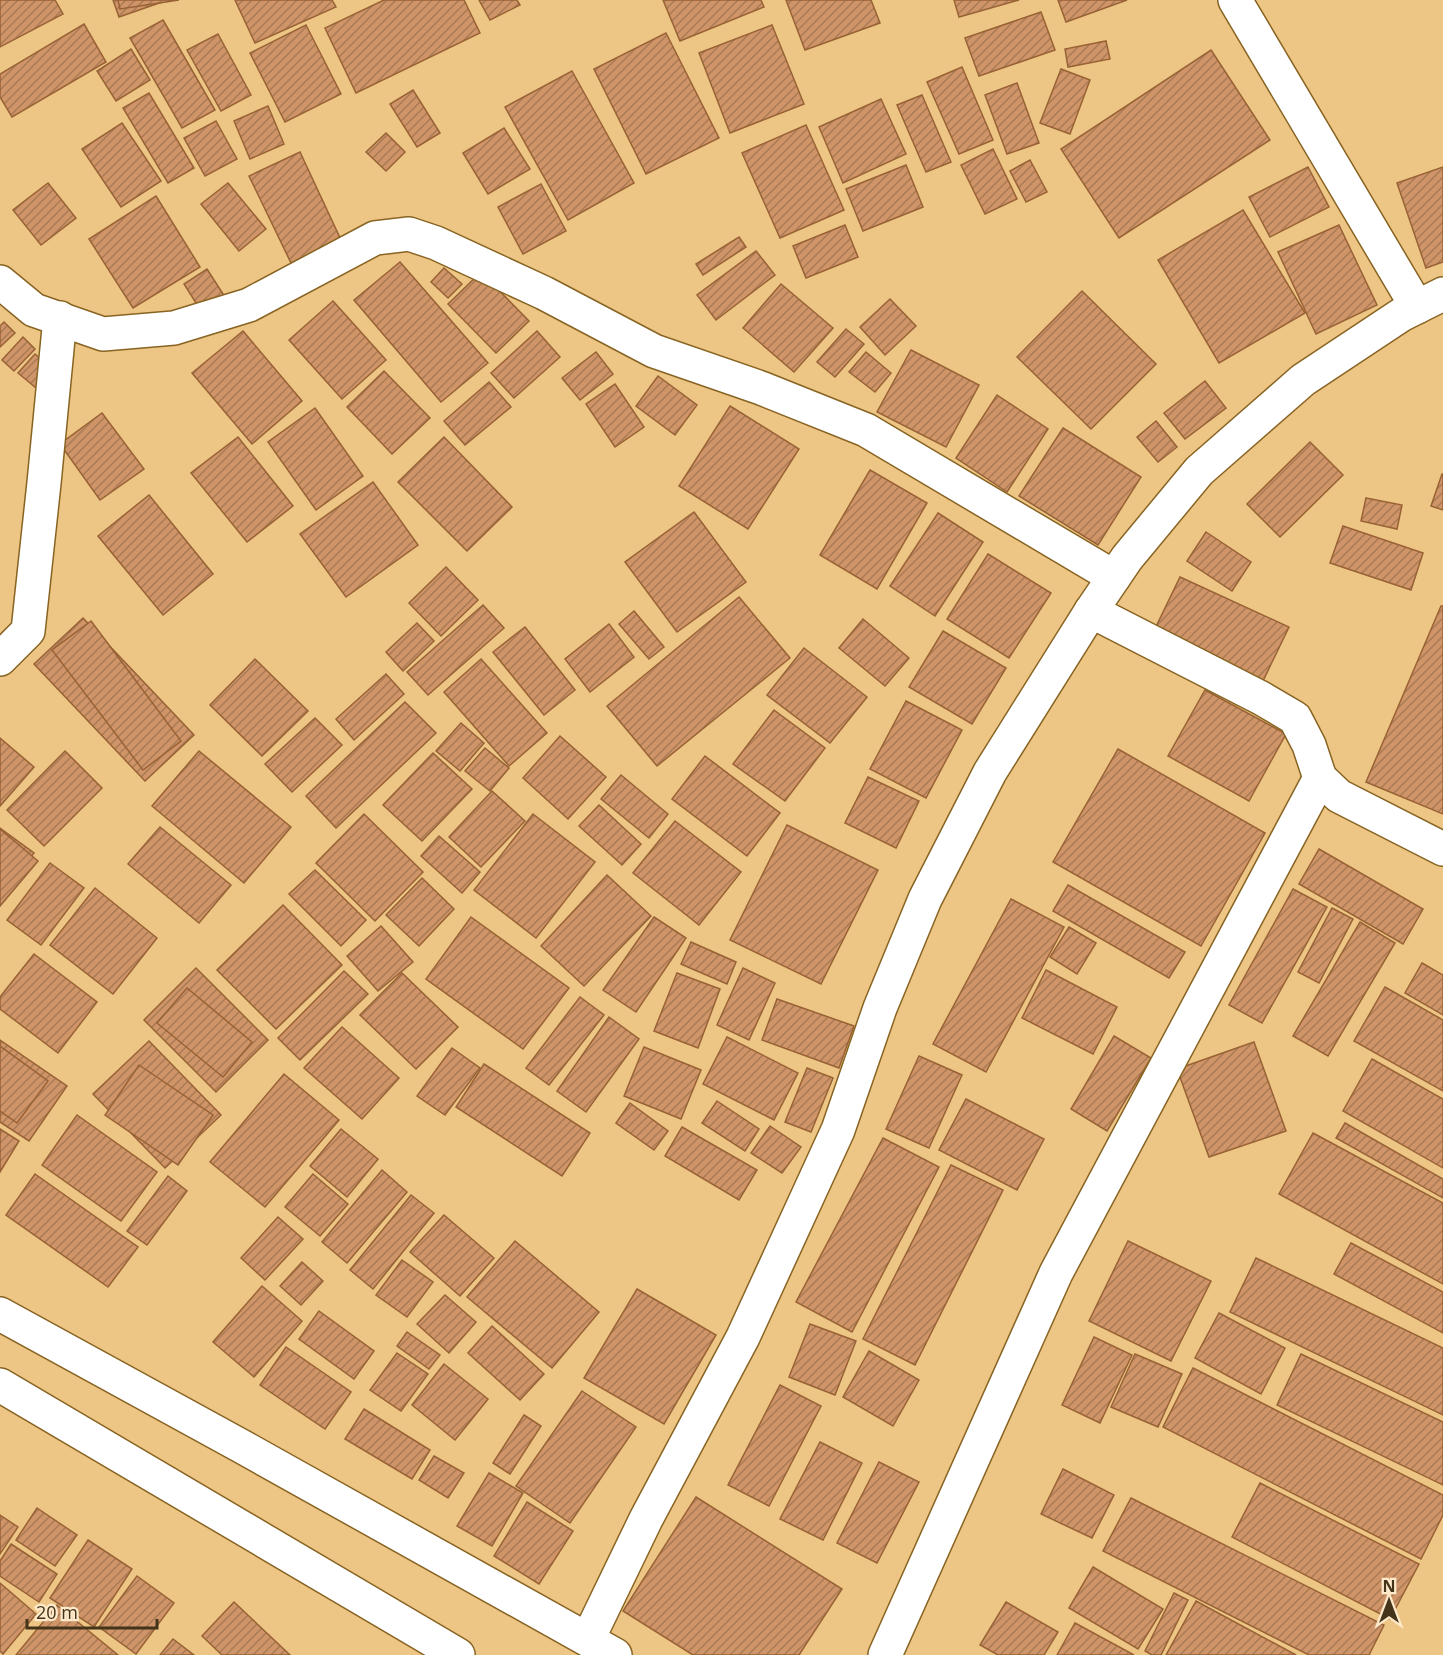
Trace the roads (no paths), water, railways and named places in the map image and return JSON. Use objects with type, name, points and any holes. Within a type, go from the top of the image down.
[{"type":"main road","points":[[0,1314],[602,1647],[646,1519],[743,1337],[838,1130],[880,1008],[925,898],[990,772],[1114,576],[1199,471],[1303,380],[1401,315],[1430,300],[1235,0]]},
{"type":"main road","points":[[0,282],[34,310],[103,334],[174,328],[249,304],[375,238],[409,234],[436,243],[544,293],[654,351],[761,388],[866,430],[1114,576]]},
{"type":"main road","points":[[0,659],[28,631],[60,318]]},
{"type":"main road","points":[[1091,611],[1261,698],[1295,718],[1309,745],[1320,778],[1339,796],[1443,849]]},
{"type":"main road","points":[[885,1655],[1056,1273],[1320,778]]},
{"type":"main road","points":[[0,1385],[458,1655]]}]
